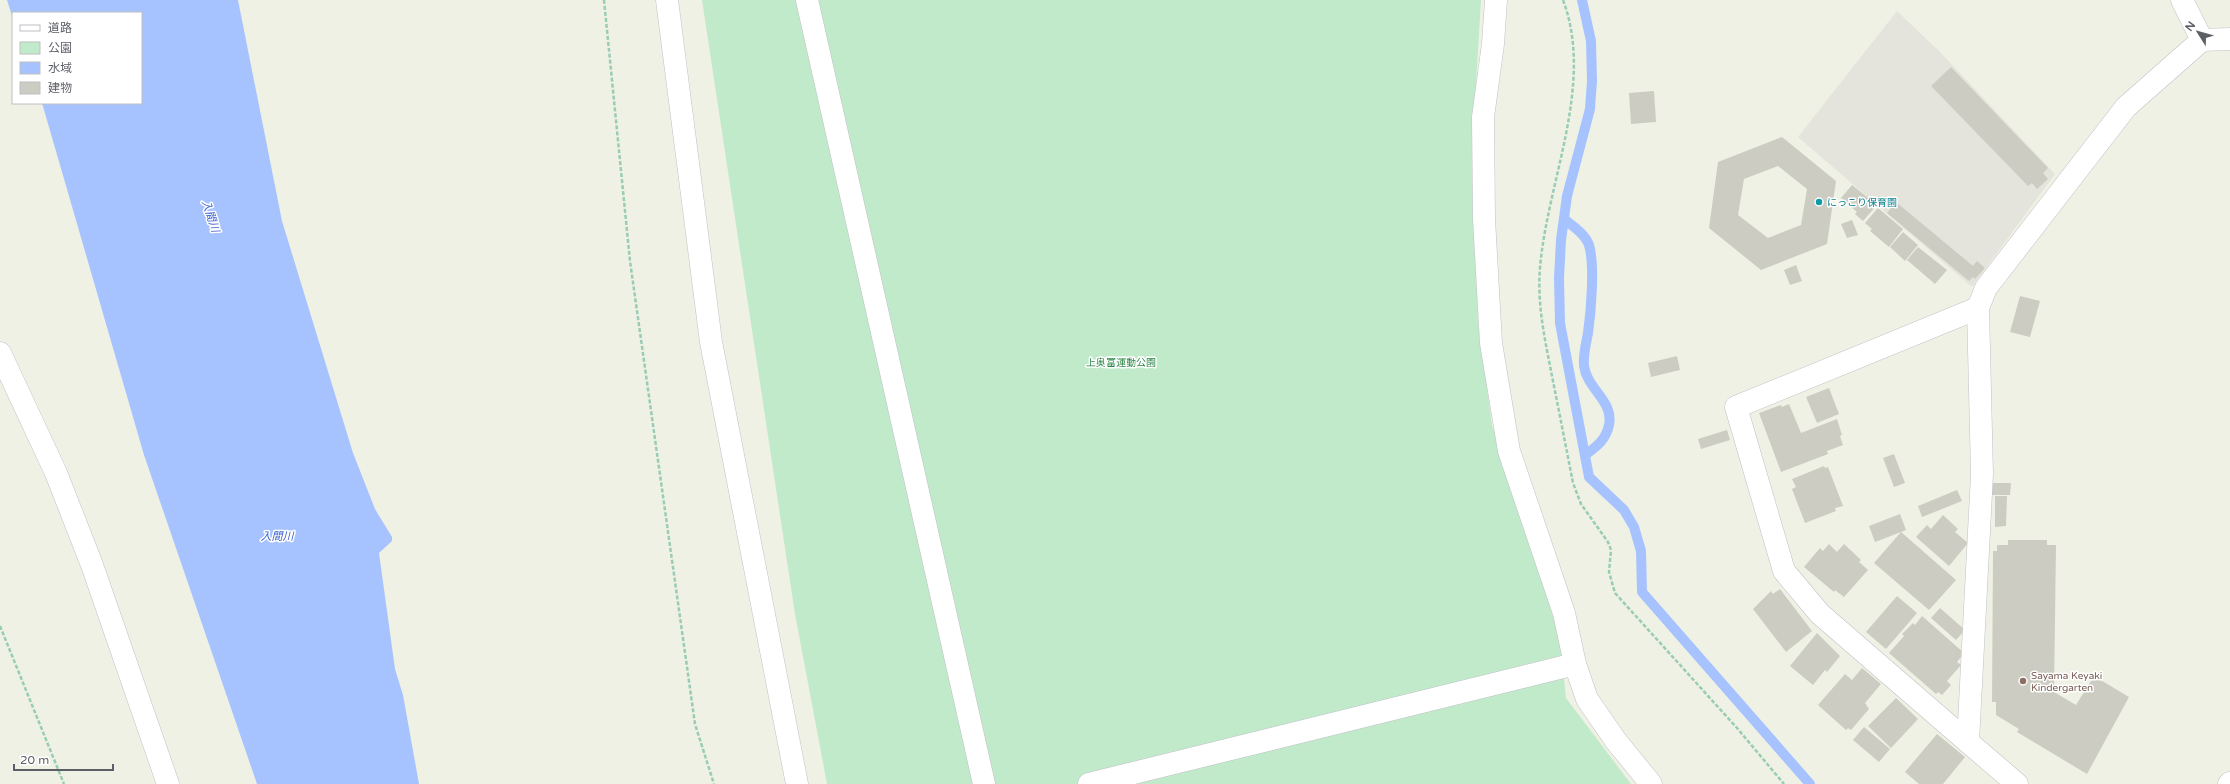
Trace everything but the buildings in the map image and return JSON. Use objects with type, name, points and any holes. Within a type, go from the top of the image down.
[{"type":"street","points":[[666,0],[711,342],[797,784]]},
{"type":"street","points":[[807,0],[984,784]]},
{"type":"street","points":[[1496,0],[1493,44],[1483,117],[1484,220],[1491,343],[1509,451],[1564,613],[1575,664],[1587,699],[1616,741],[1651,784]]},
{"type":"street","points":[[2182,0],[2202,40]]},
{"type":"street","points":[[1968,742],[1982,474],[1978,308],[1986,288],[2126,107],[2202,40],[2230,39]]},
{"type":"street","points":[[1978,308],[1736,407],[1784,571],[1820,614],[2017,784]]},
{"type":"street","points":[[0,353],[56,473],[92,565],[168,784]]},
{"type":"street","points":[[1089,784],[1575,664]]},
{"type":"path","points":[[604,0],[630,261],[695,724],[714,784]]},
{"type":"path","points":[[1563,0],[1570,19],[1573,98],[1547,215],[1540,268],[1539,313],[1573,483],[1581,504],[1612,550],[1609,572],[1615,593],[1737,728],[1784,784]]},
{"type":"path","points":[[0,626],[64,784]]},
{"type":"shaded area","points":[[1897,11],[1939,51],[2055,174],[1972,287],[1798,137]]},
{"type":"green space","name":"上奥富運動公園","points":[[702,0],[1481,0],[1474,117],[1478,323],[1492,425],[1519,504],[1560,640],[1566,698],[1631,784],[827,784],[795,614]]},
{"type":"water","name":"入間川","points":[[7,0],[238,0],[282,221],[353,453],[375,509],[392,537],[392,541],[379,553],[395,669],[403,695],[419,784],[257,784],[144,455],[42,104],[142,104],[142,12],[12,12],[12,16]]},
{"type":"waterway","points":[[1582,0],[1591,41],[1592,81],[1590,109],[1567,196],[1561,240],[1559,278],[1560,323],[1589,477],[1624,510],[1634,527],[1641,551],[1642,592],[1810,784]]},
{"type":"waterway","points":[[1564,219],[1582,234],[1589,245],[1592,264],[1592,289],[1588,333],[1584,353],[1584,366],[1590,382],[1608,409],[1609,417],[1609,425],[1606,435],[1597,446],[1585,455]]},
{"type":"place","name":"にっこり保育園","points":[[1819,202]]},
{"type":"place","name":"Sayama Keyaki Kindergarten","points":[[2023,681]]}]
